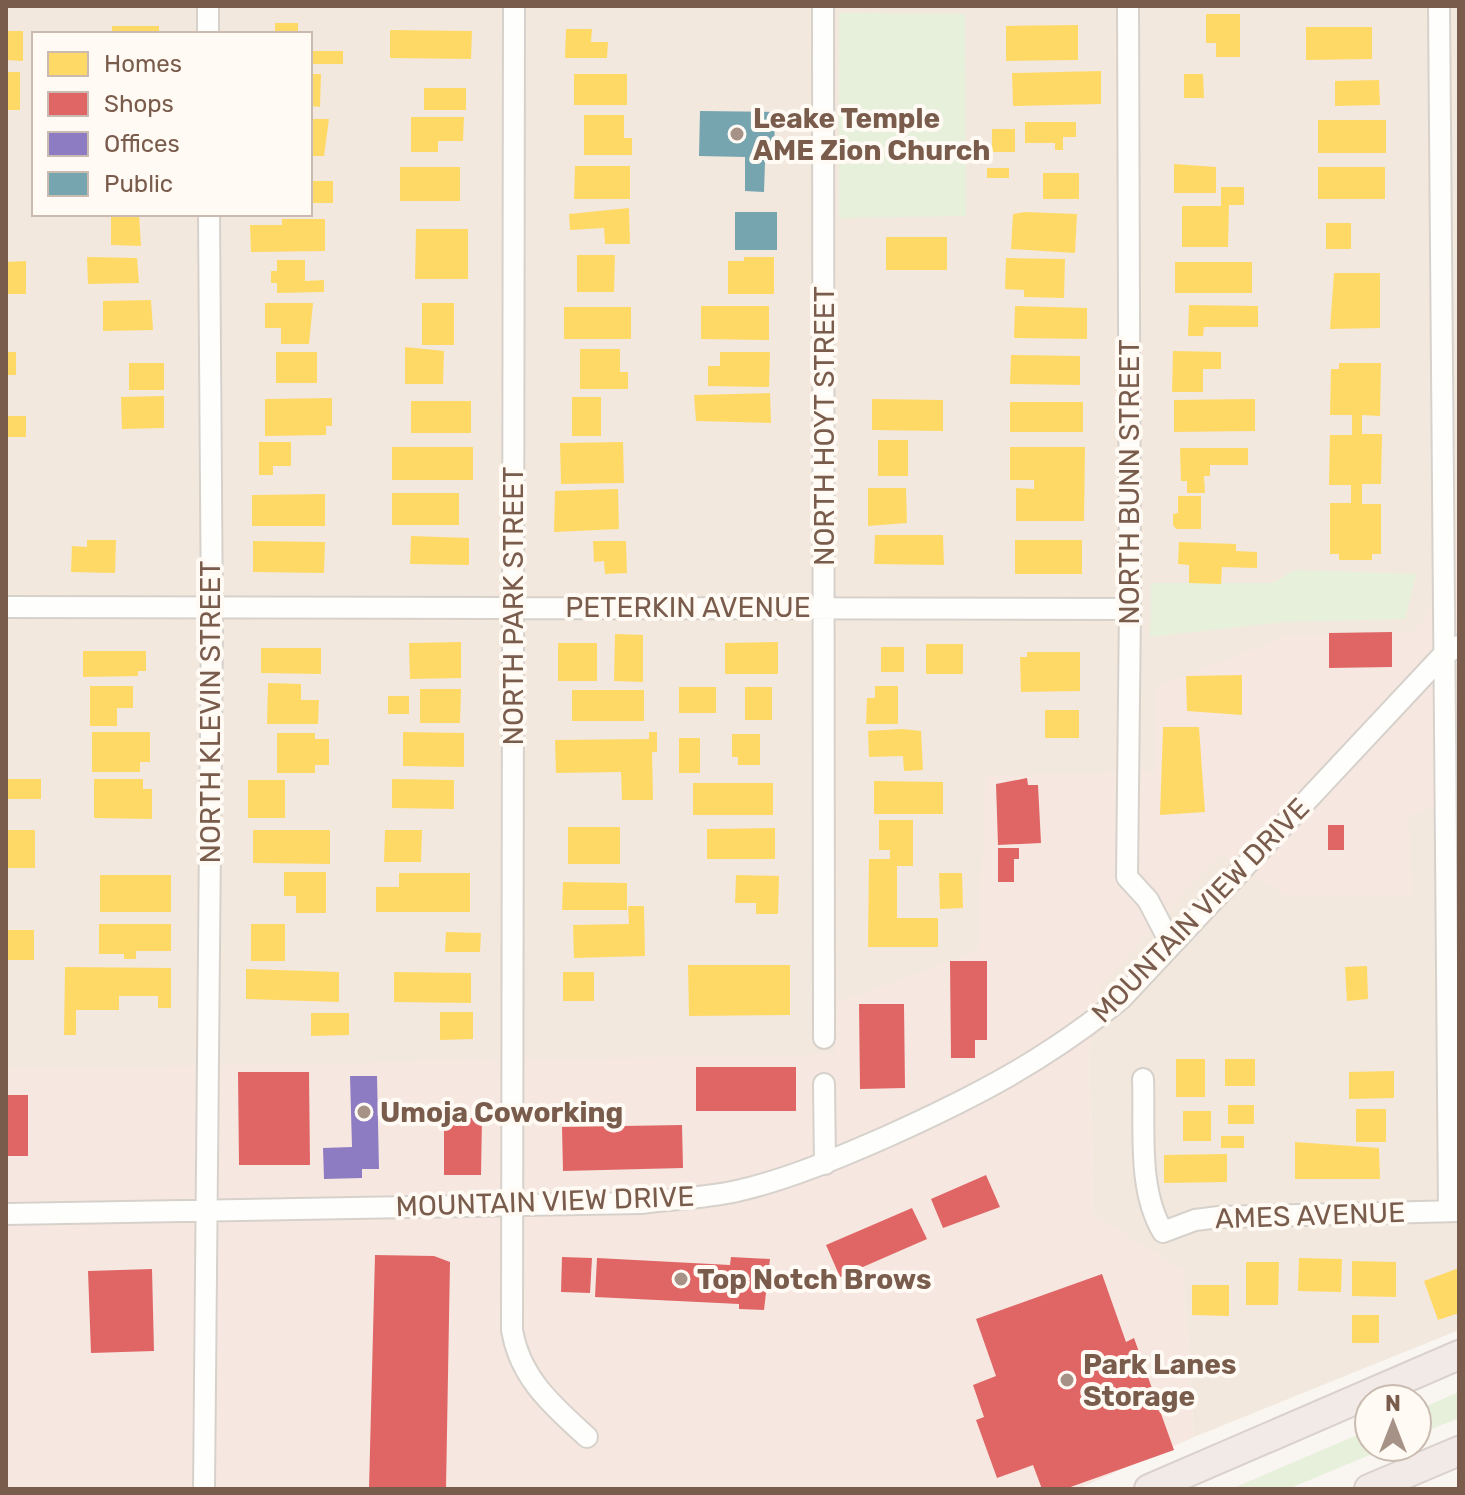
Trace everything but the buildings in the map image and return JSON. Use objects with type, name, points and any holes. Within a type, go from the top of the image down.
[{"type":"highway","points":[[1149,1489],[1459,1355]]},
{"type":"highway","points":[[1369,1489],[1459,1451]]},
{"type":"street","points":[[208,6],[208,32]]},
{"type":"street","name":"NORTH PARK STREET","points":[[514,6],[512,1330],[516,1353],[527,1376],[545,1398],[587,1437]]},
{"type":"street","name":"NORTH HOYT STREET","points":[[823,6],[824,1038]]},
{"type":"street","name":"NORTH BUNN STREET","points":[[1128,6],[1130,609],[1127,877],[1148,900],[1171,944]]},
{"type":"street","points":[[1439,6],[1451,650],[1454,1211]]},
{"type":"street","name":"NORTH KLEVIN STREET","points":[[204,1489],[211,607],[209,216]]},
{"type":"street","name":"PETERKIN AVENUE","points":[[6,607],[1130,609]]},
{"type":"street","name":"MOUNTAIN VIEW DRIVE","points":[[6,1214],[641,1203],[736,1191],[825,1164],[932,1116],[1034,1064],[1121,999],[1451,650]]},
{"type":"street","name":"AMES AVENUE","points":[[1143,1079],[1148,1189],[1152,1214],[1163,1232],[1195,1220],[1219,1217],[1454,1211]]},
{"type":"street","points":[[824,1084],[825,1164]]},
{"type":"shaded area","points":[[6,6],[1459,6],[1459,1330],[1194,1437],[1183,1271],[1093,1214],[1089,1051],[1098,988],[1000,1054],[6,1189]]},
{"type":"shaded area","points":[[1459,438],[1459,799],[1409,815],[1411,896],[1285,895],[1221,853],[1099,987],[1089,1051],[1093,1214],[1183,1270],[1194,1437],[1078,1489],[6,1489],[6,1069],[835,1054],[834,1004],[978,951],[986,775],[1155,773],[1156,687],[1289,635],[1414,632],[1455,578]]},
{"type":"green space","points":[[839,13],[965,14],[966,216],[839,218]]},
{"type":"green space","points":[[1295,570],[1416,574],[1405,619],[1282,622],[1150,637],[1151,583],[1273,583]]},
{"type":"green space","points":[[1459,1392],[1459,1418],[1433,1429],[1433,1403]]},
{"type":"green space","points":[[1353,1437],[1353,1462],[1288,1489],[1231,1489]]},
{"type":"place","name":"Leake Temple AME Zion Church","points":[[737,134]]},
{"type":"place","name":"Umoja Coworking","points":[[364,1112]]},
{"type":"place","name":"Top Notch Brows","points":[[681,1279]]},
{"type":"place","name":"Park Lanes Storage","points":[[1067,1380]]}]
